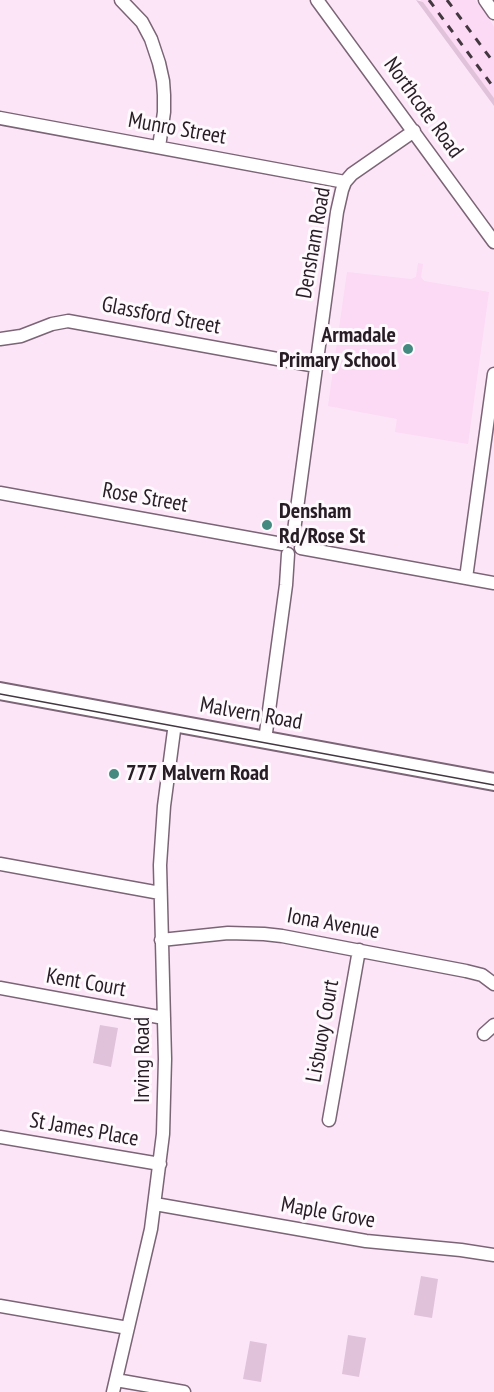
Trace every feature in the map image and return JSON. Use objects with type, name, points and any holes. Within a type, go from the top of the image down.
[{"type":"main road","name":"Malvern Road","points":[[0,691],[494,782]]},
{"type":"street","points":[[122,0],[142,22],[151,39],[164,81],[164,112],[159,147]]},
{"type":"street","name":"Northcote Road","points":[[317,0],[494,242]]},
{"type":"street","points":[[485,0],[494,13]]},
{"type":"street","name":"Munro Street","points":[[0,118],[345,182]]},
{"type":"street","name":"Densham Road","points":[[265,740],[342,190],[345,182],[360,168],[414,131]]},
{"type":"street","name":"Glassford Street","points":[[0,339],[21,336],[52,324],[68,321],[316,366]]},
{"type":"street","points":[[466,578],[494,374]]},
{"type":"street","name":"Rose Street","points":[[0,493],[494,583]]},
{"type":"street","name":"Irving Road","points":[[114,1386],[155,1204],[164,1134],[160,864],[162,826],[175,723]]},
{"type":"street","points":[[0,864],[160,893]]},
{"type":"street","name":"Iona Avenue","points":[[161,940],[228,933],[264,934],[474,972],[494,984]]},
{"type":"street","name":"Lisbuoy Court","points":[[329,1120],[359,950]]},
{"type":"street","name":"Kent Court","points":[[0,988],[164,1018]]},
{"type":"street","points":[[484,1034],[494,1025]]},
{"type":"street","name":"St James Place","points":[[0,1137],[160,1164]]},
{"type":"street","name":"Maple Grove","points":[[155,1204],[366,1241],[494,1255]]},
{"type":"street","points":[[0,1306],[128,1328]]},
{"type":"street","points":[[114,1386],[184,1392]]},
{"type":"shaded area","points":[[416,0],[423,2],[494,98],[494,106]]},
{"type":"shaded area","points":[[420,0],[475,0],[486,14],[494,27],[494,98],[423,2]]},
{"type":"shaded area","name":"Armadale Primary School","points":[[418,263],[423,264],[421,277],[424,281],[489,292],[468,444],[395,432],[397,419],[328,406],[347,272],[411,279],[416,277]]},
{"type":"shaded area","points":[[100,1025],[118,1028],[111,1067],[93,1063]]},
{"type":"shaded area","points":[[421,1276],[438,1279],[432,1318],[414,1315]]},
{"type":"shaded area","points":[[348,1335],[366,1338],[359,1377],[342,1374]]},
{"type":"shaded area","points":[[250,1341],[267,1344],[261,1382],[243,1379]]},
{"type":"tram line","points":[[0,694],[494,785]]},
{"type":"railway","points":[[429,0],[494,88]]},
{"type":"railway","points":[[447,0],[494,63]]},
{"type":"place","name":"Armadale Primary School","points":[[408,349]]},
{"type":"place","name":"Densham Rd/Rose St","points":[[267,525]]},
{"type":"place","name":"777 Malvern Road","points":[[114,774]]}]
